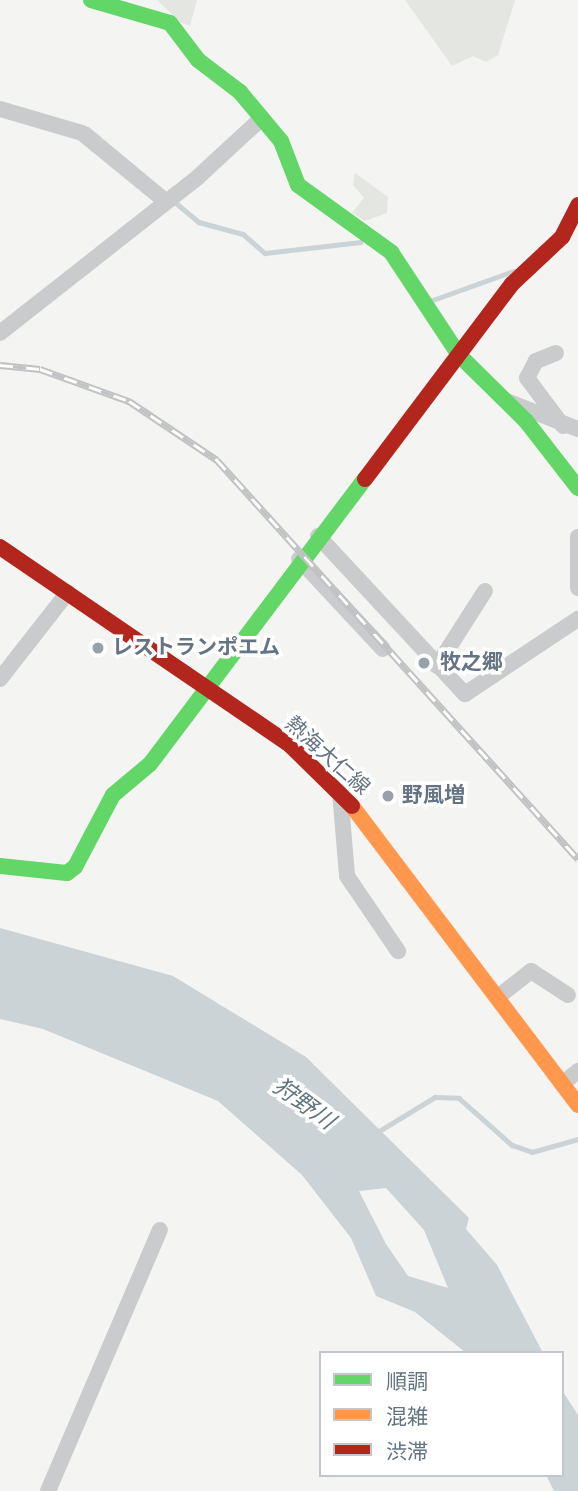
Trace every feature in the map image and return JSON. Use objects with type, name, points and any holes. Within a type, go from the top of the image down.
[{"type":"street","points":[[91,0],[170,23],[198,60],[240,92],[281,141],[298,185],[391,252],[426,301],[459,355],[503,401],[578,488]]},
{"type":"street","points":[[0,109],[82,132],[168,196]]},
{"type":"street","points":[[0,333],[262,118]]},
{"type":"street","points":[[0,866],[67,873],[113,795],[150,765],[299,559],[527,265],[562,237],[578,205]]},
{"type":"street","points":[[556,352],[536,361],[527,378],[571,428]]},
{"type":"street","points":[[503,401],[571,428]]},
{"type":"street","points":[[318,536],[460,691],[472,692],[578,619]]},
{"type":"street","points":[[578,537],[578,588]]},
{"type":"street","name":"熱海大仁線","points":[[0,547],[207,688],[340,790],[578,1105]]},
{"type":"street","points":[[299,559],[383,649]]},
{"type":"street","points":[[437,666],[485,591]]},
{"type":"street","points":[[0,680],[68,592]]},
{"type":"street","points":[[340,790],[347,876],[398,951]]},
{"type":"street","points":[[498,997],[531,971],[568,995]]},
{"type":"street","points":[[562,1084],[578,1071]]},
{"type":"street","points":[[48,1491],[160,1230]]},
{"type":"shaded area","points":[[157,0],[197,0],[190,26],[180,22]]},
{"type":"shaded area","points":[[405,0],[515,0],[498,55],[486,62],[473,56],[452,66]]},
{"type":"shaded area","points":[[355,173],[388,197],[387,213],[365,221],[352,213],[364,198],[353,185]]},
{"type":"water","name":"狩野川","points":[[0,928],[173,976],[306,1057],[469,1218],[466,1229],[497,1265],[542,1351],[464,1351],[415,1312],[376,1296],[351,1238],[302,1175],[218,1101],[43,1029],[0,1019]],"holes":[[[386,1188],[424,1230],[448,1288],[408,1276],[386,1244],[359,1191]]]},
{"type":"water","points":[[564,1393],[578,1415],[578,1491],[554,1491],[547,1477],[564,1477]]},
{"type":"waterway","points":[[88,129],[199,222],[243,234],[265,253],[360,242]]},
{"type":"waterway","points":[[430,301],[514,271]]},
{"type":"waterway","points":[[376,1133],[435,1097],[459,1098],[512,1145],[532,1152],[578,1139]]},
{"type":"railway","points":[[0,365],[40,369],[129,401],[217,460],[578,859]]},
{"type":"traffic: fast","points":[[91,0],[170,23],[198,60],[240,92],[281,141],[298,185],[391,252],[459,355],[526,421],[578,488]]},
{"type":"traffic: fast","points":[[0,866],[67,873],[75,867],[113,795],[150,764],[365,479]]},
{"type":"traffic: slow","points":[[352,806],[578,1105]]},
{"type":"traffic: jam","points":[[365,479],[512,284],[562,237],[578,205]]},
{"type":"traffic: jam","points":[[0,547],[290,745],[352,806]]},
{"type":"place","name":"レストランポエム","points":[[98,648]]},
{"type":"place","name":"牧之郷","points":[[424,663]]},
{"type":"place","name":"野風増","points":[[388,796]]}]
